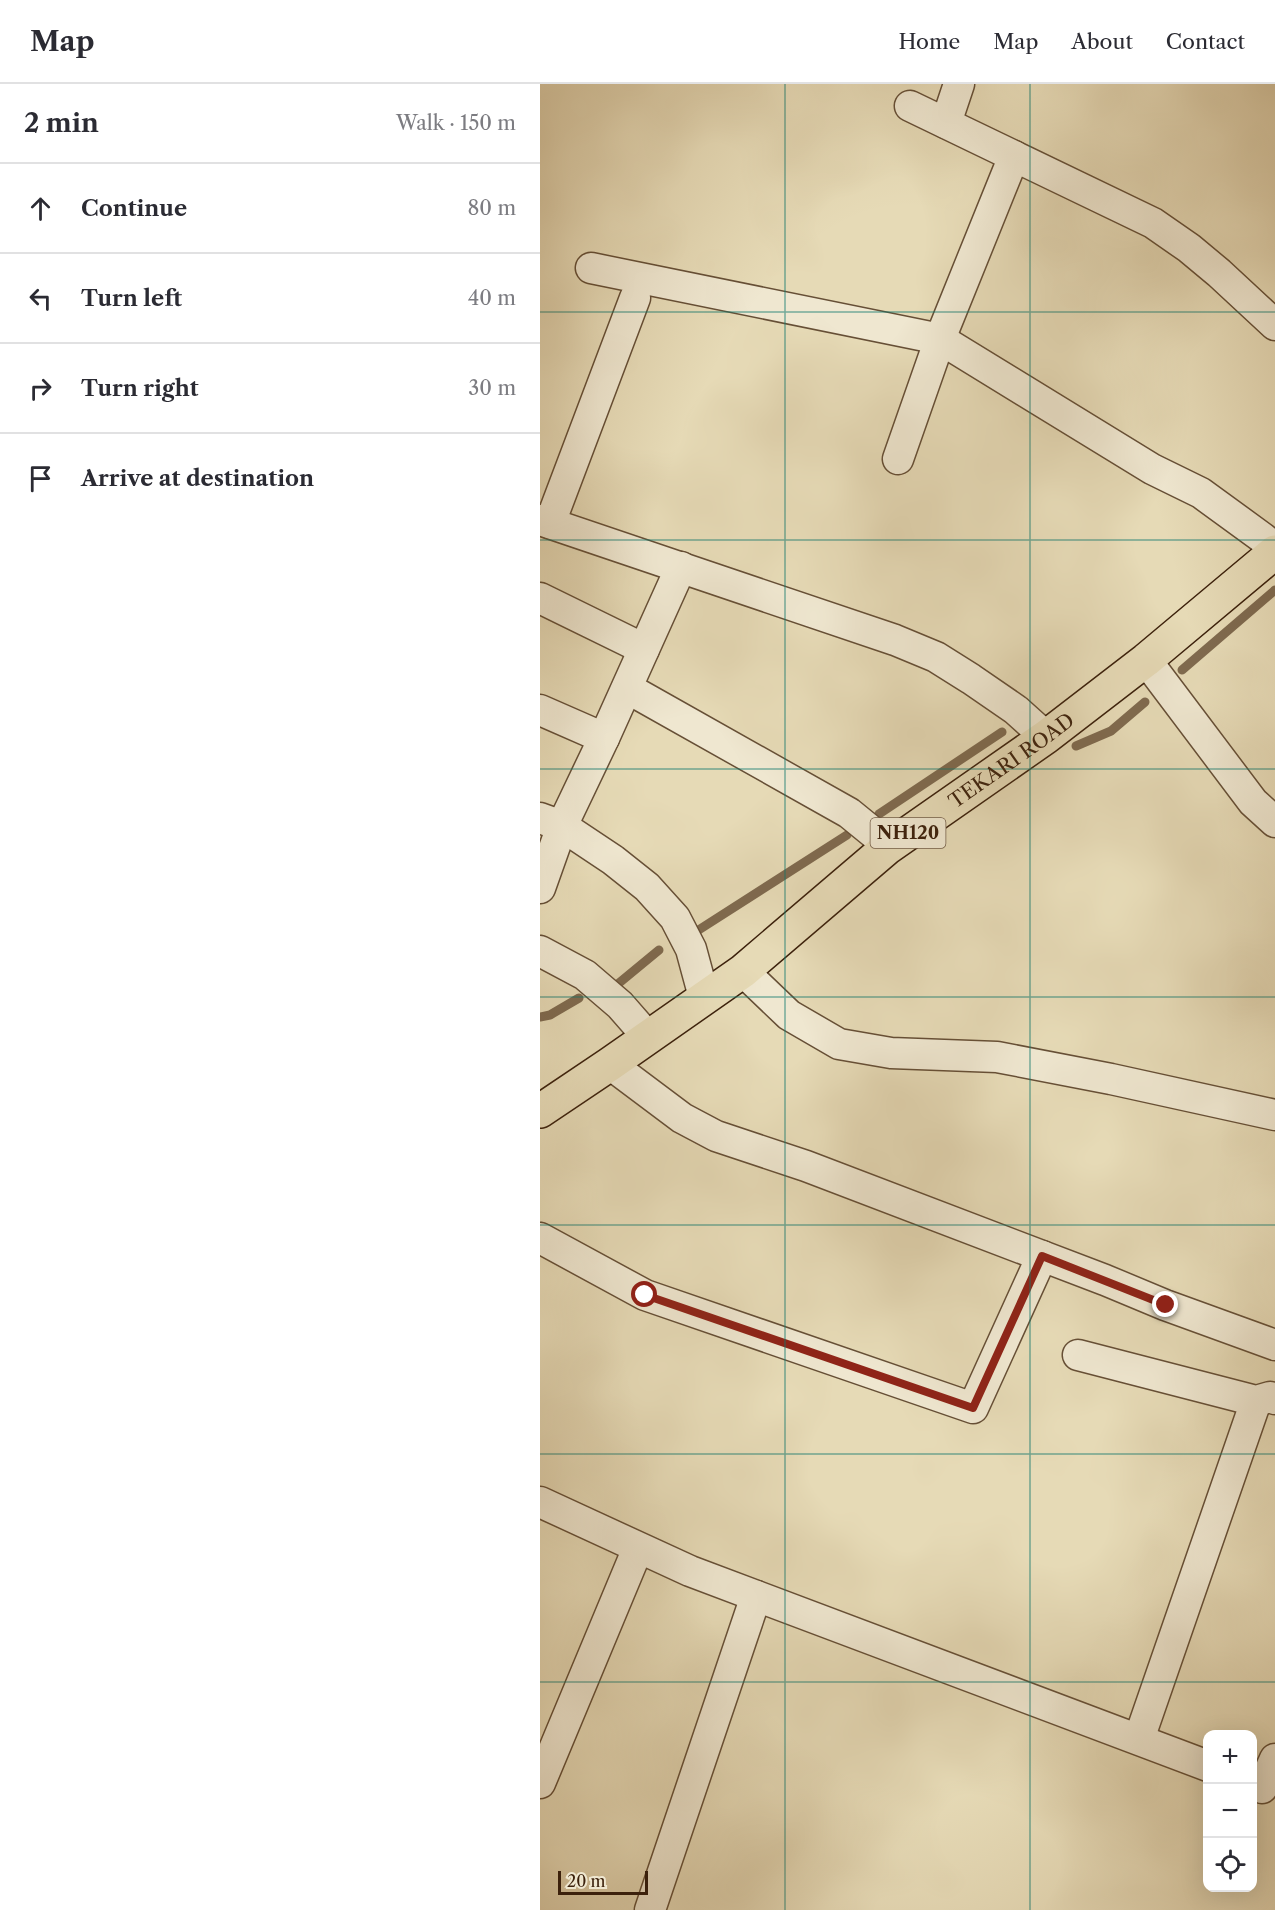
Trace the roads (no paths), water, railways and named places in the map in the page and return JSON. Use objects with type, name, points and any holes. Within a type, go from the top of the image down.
[{"type":"highway","name":"TEKARI ROAD","points":[[545,1099],[610,1064],[743,971],[887,848],[1046,737],[1146,660],[1275,552]]},
{"type":"street","points":[[946,123],[959,84]]},
{"type":"street","points":[[910,106],[1153,224],[1189,248],[1220,273],[1275,325]]},
{"type":"street","points":[[898,459],[940,339],[1014,156]]},
{"type":"street","points":[[591,268],[940,339],[1152,469],[1201,493],[1264,539],[1275,552]]},
{"type":"street","points":[[634,298],[545,521],[894,640],[936,657],[1016,710],[1046,737]]},
{"type":"street","points":[[540,888],[551,822],[604,738],[681,567]]},
{"type":"street","points":[[540,598],[644,649]]},
{"type":"street","points":[[1146,660],[1253,802],[1275,822]]},
{"type":"street","points":[[627,688],[849,813],[876,835],[887,848]]},
{"type":"street","points":[[540,710],[604,738]]},
{"type":"street","points":[[551,822],[612,860],[647,887],[675,918],[691,949],[704,997]]},
{"type":"street","points":[[540,951],[585,975],[620,1005],[648,1037]]},
{"type":"street","points":[[743,971],[789,1015],[839,1044],[891,1053],[997,1057],[1275,1115]]},
{"type":"street","points":[[610,1064],[682,1118],[716,1136],[818,1171],[1275,1345]]},
{"type":"street","points":[[540,1238],[645,1295],[973,1408],[1042,1256]]},
{"type":"street","points":[[1078,1355],[1266,1400],[1139,1739]]},
{"type":"street","points":[[540,1502],[690,1571],[1203,1764]]},
{"type":"street","points":[[540,1783],[639,1548]]},
{"type":"street","points":[[650,1910],[756,1596]]},
{"type":"street","points":[[1263,1788],[1275,1759]]},
{"type":"waterway","points":[[1182,670],[1275,590]]},
{"type":"waterway","points":[[1076,746],[1111,731],[1145,702]]},
{"type":"waterway","points":[[879,814],[1002,732]]},
{"type":"waterway","points":[[697,931],[847,835]]},
{"type":"waterway","points":[[619,983],[659,950]]},
{"type":"waterway","points":[[540,1017],[550,1015],[579,998]]}]
